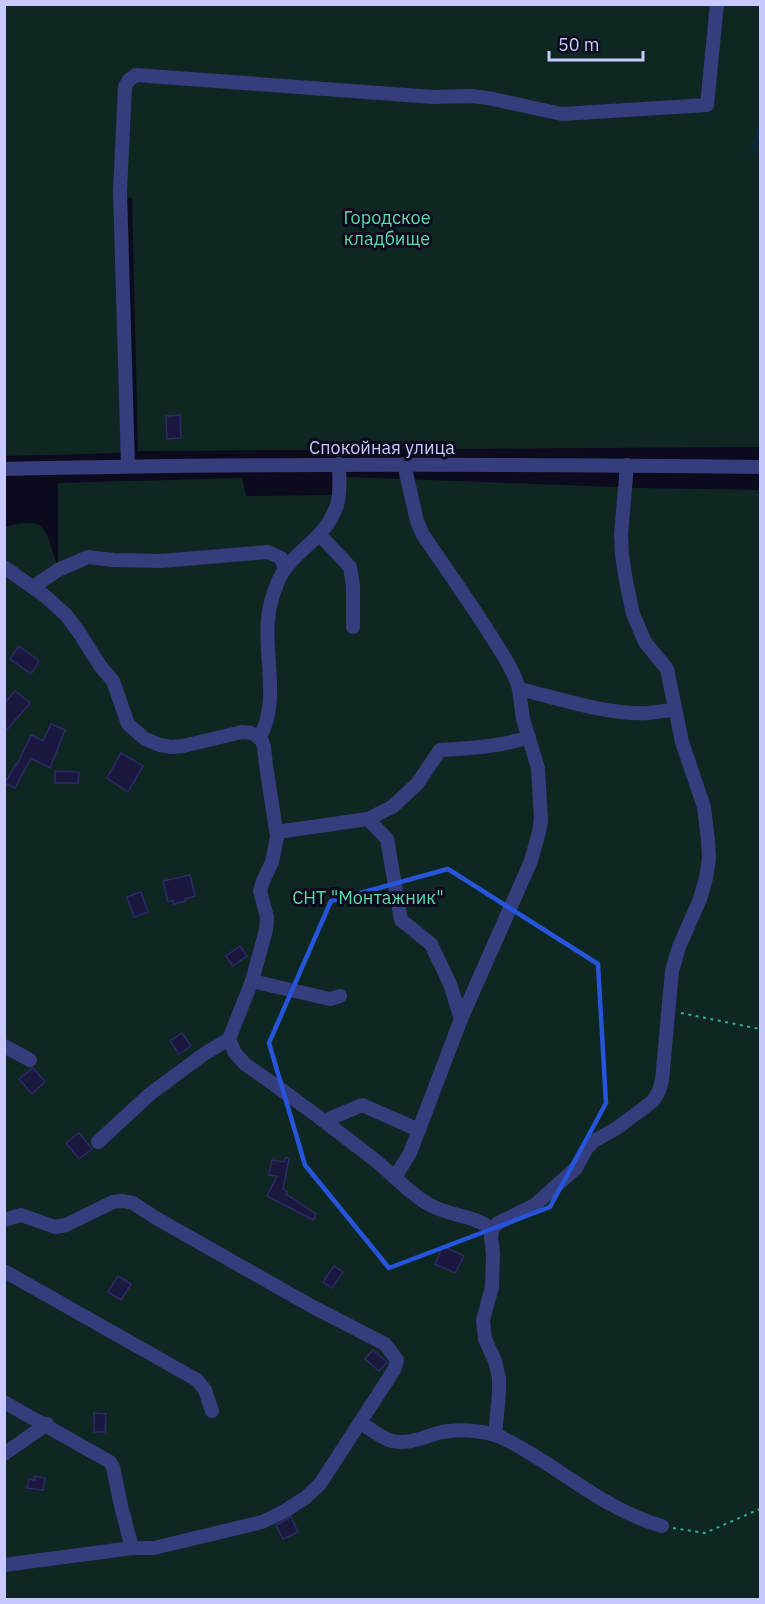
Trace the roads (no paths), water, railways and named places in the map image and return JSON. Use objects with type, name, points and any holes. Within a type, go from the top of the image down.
[{"type":"street","points":[[128,466],[120,191],[125,87],[129,80],[136,75],[433,97],[471,96],[562,114],[707,105],[717,4]]},
{"type":"street","points":[[259,738],[267,724],[269,708],[268,616],[278,582],[285,569],[326,528],[337,505],[339,464]]},
{"type":"street","name":"Спокойная улица","points":[[4,469],[339,464],[760,467]]},
{"type":"street","points":[[395,1177],[410,1153],[461,1019],[531,861],[541,820],[540,778],[521,711],[521,698],[516,679],[481,620],[423,535],[417,521],[404,464]]},
{"type":"street","points":[[495,1435],[499,1378],[495,1361],[485,1339],[483,1320],[492,1287],[492,1228],[535,1205],[576,1168],[587,1148],[594,1141],[617,1128],[653,1101],[659,1091],[672,971],[679,947],[700,899],[709,859],[704,807],[682,742],[667,669],[645,642],[633,614],[626,581],[621,534],[627,465]]},
{"type":"street","points":[[320,535],[350,567],[353,586],[353,627]]},
{"type":"street","points":[[33,587],[58,570],[88,557],[161,561],[268,552],[281,558],[285,569]]},
{"type":"street","points":[[4,567],[33,587],[66,615],[95,659],[113,681],[128,724],[145,739],[171,747],[199,743],[230,733],[242,732],[251,733],[259,738],[264,747],[276,832],[275,852],[260,891],[267,924],[252,981],[229,1039],[204,1054],[150,1094],[98,1142]]},
{"type":"street","points":[[519,688],[593,707],[645,713],[675,709]]},
{"type":"street","points":[[276,832],[368,819],[392,807],[417,784],[440,750],[485,748],[529,737]]},
{"type":"street","points":[[368,819],[387,838],[401,920],[431,944],[450,984],[461,1019]]},
{"type":"street","points":[[252,981],[330,999],[340,996]]},
{"type":"street","points":[[229,1039],[235,1053],[245,1064],[324,1121],[410,1191],[427,1203],[453,1215],[478,1220],[492,1228]]},
{"type":"street","points":[[4,1046],[30,1060]]},
{"type":"street","points":[[324,1121],[362,1105],[419,1130]]},
{"type":"street","points":[[4,1220],[21,1215],[56,1227],[66,1225],[113,1202],[133,1203],[313,1307],[385,1344],[397,1360],[394,1370],[320,1484],[305,1498],[283,1512],[262,1522],[154,1548],[132,1548],[4,1565]]},
{"type":"street","points":[[4,1271],[196,1380],[205,1390],[212,1411]]},
{"type":"street","points":[[4,1402],[110,1462],[132,1548]]},
{"type":"street","points":[[361,1423],[383,1438],[402,1442],[460,1430],[495,1435],[518,1446],[614,1507],[662,1526]]},
{"type":"street","points":[[4,1454],[46,1424]]},
{"type":"waterway","points":[[753,149],[760,129]]},
{"type":"park label","name":"Городское кладбище","points":[[387,227]]},
{"type":"park label","name":"СНТ \"Монтажник\"","points":[[368,897]]}]
